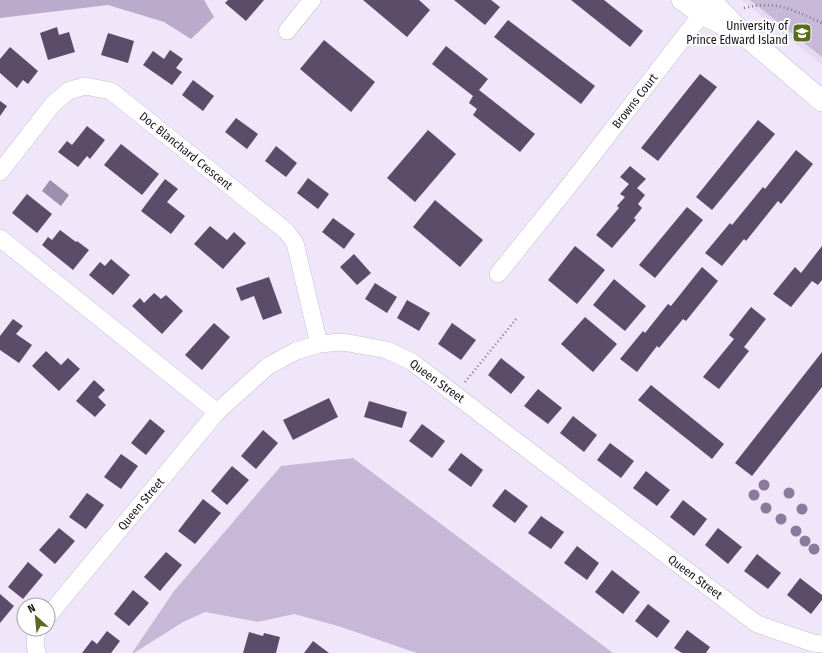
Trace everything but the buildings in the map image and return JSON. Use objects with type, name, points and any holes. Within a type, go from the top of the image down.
[{"type":"main road","points":[[682,0],[712,4],[740,32],[822,101]]},
{"type":"street","points":[[287,30],[312,0]]},
{"type":"street","name":"Browns Court","points":[[498,274],[712,4]]},
{"type":"street","name":"Doc Blanchard Crescent","points":[[0,172],[53,104],[68,91],[85,86],[111,91],[286,231],[295,243],[319,344]]},
{"type":"street","points":[[0,238],[217,412]]},
{"type":"street","name":"Queen Street","points":[[56,606],[217,412],[268,366],[296,351],[319,344],[343,342],[387,350],[412,362],[757,624],[813,643],[822,644]]},
{"type":"street","points":[[35,637],[37,653]]},
{"type":"path","points":[[744,8],[756,4],[773,3],[822,23]]},
{"type":"path","points":[[455,394],[517,318]]},
{"type":"shaded area","points":[[0,0],[204,0],[214,17],[191,39],[164,22],[108,5],[0,18]]},
{"type":"shaded area","name":"University of Prince Edward Island","points":[[742,0],[822,0],[822,65]]},
{"type":"shaded area","name":"University of Prince Edward Island","points":[[750,0],[822,0],[822,57]]},
{"type":"shaded area","points":[[50,180],[69,195],[61,206],[42,191]]},
{"type":"shaded area","points":[[353,458],[613,653],[417,653],[338,626],[294,614],[258,622],[205,612],[183,622],[132,653],[174,591],[281,466]]},
{"type":"place","name":"University of Prince Edward Island","points":[[802,33]]}]
